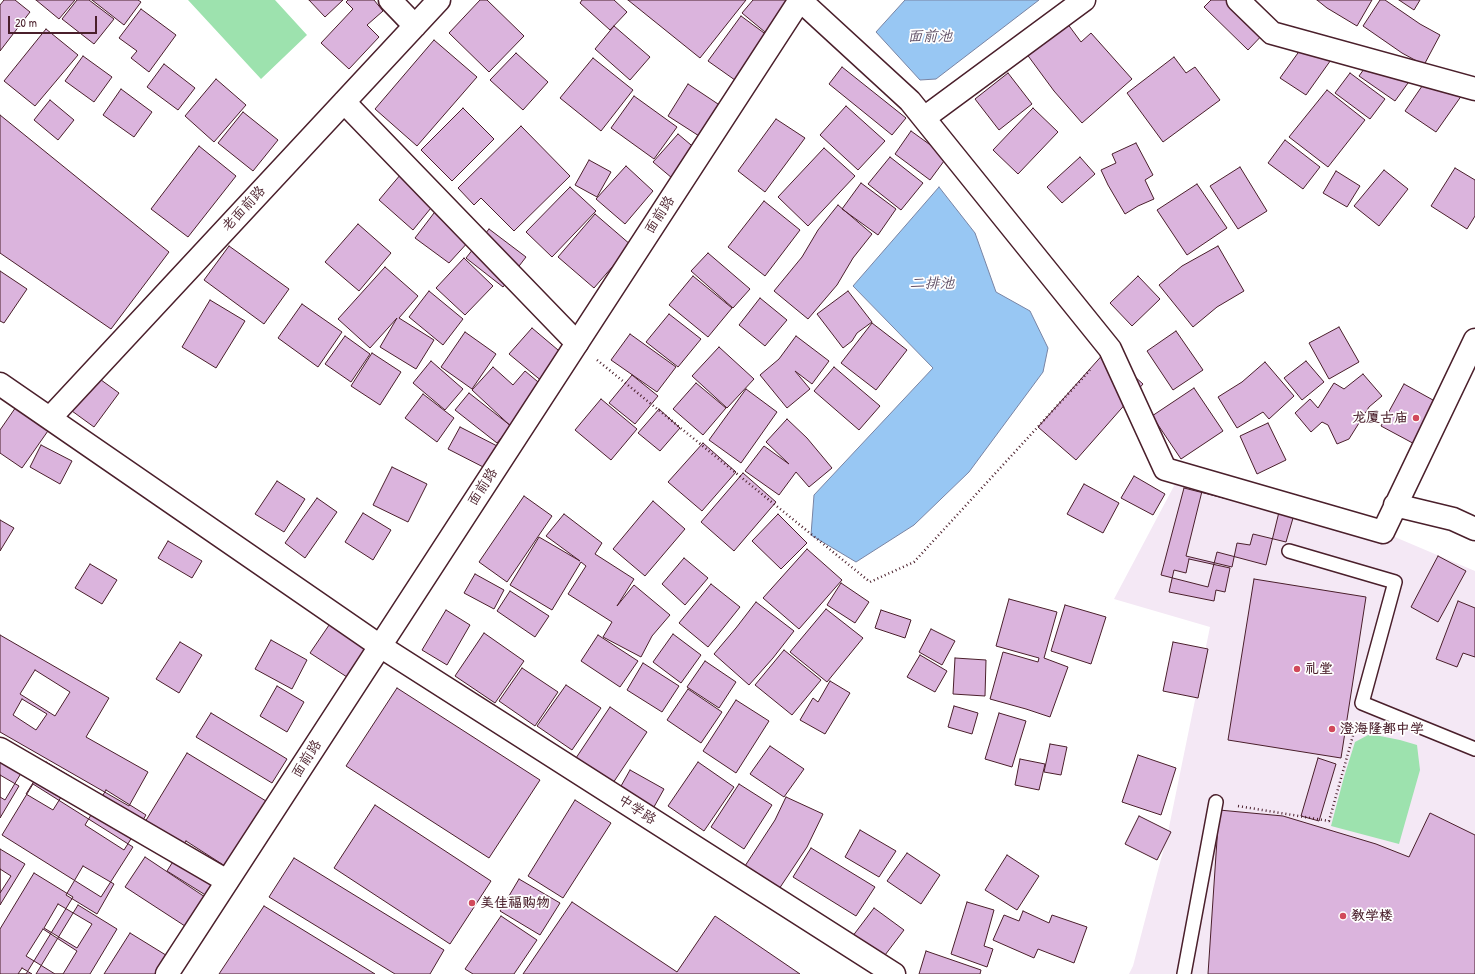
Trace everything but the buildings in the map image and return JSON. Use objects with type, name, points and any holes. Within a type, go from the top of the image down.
[{"type":"street","points":[[390,0],[415,26]]},
{"type":"street","name":"老面前路","points":[[50,418],[439,0]]},
{"type":"street","points":[[800,0],[910,101],[1110,349],[1165,469],[1383,532],[1475,340]]},
{"type":"street","name":"面前路","points":[[167,974],[800,0]]},
{"type":"street","points":[[924,118],[1084,0]]},
{"type":"street","points":[[1238,0],[1272,33],[1475,89]]},
{"type":"street","points":[[344,102],[577,343]]},
{"type":"street","name":"中学路","points":[[0,384],[380,646],[894,974]]},
{"type":"street","points":[[1395,505],[1453,519],[1475,529]]},
{"type":"street","points":[[0,749],[227,881]]},
{"type":"lane","points":[[1289,551],[1395,582],[1362,703],[1475,749]]},
{"type":"lane","points":[[1184,974],[1216,802]]},
{"type":"path","points":[[577,343],[870,582],[914,562],[1110,349]]},
{"type":"path","points":[[1216,802],[1329,821],[1362,703]]},
{"type":"shaded area","name":"澄海隆都中学","points":[[1183,469],[1383,532],[1475,571],[1475,974],[1129,974],[1133,966],[1168,832],[1210,627],[1114,599]]},
{"type":"green space","points":[[188,0],[275,0],[307,35],[261,79]]},
{"type":"green space","points":[[1370,734],[1417,745],[1420,770],[1399,844],[1331,826],[1355,742]]},
{"type":"water","name":"面前池","points":[[905,0],[1039,0],[936,79],[920,80],[876,32]]},
{"type":"water","name":"二排池","points":[[939,187],[975,233],[996,292],[1030,311],[1048,348],[1043,372],[969,472],[914,525],[856,562],[811,535],[814,495],[933,368],[853,286]]},
{"type":"place","name":"龙厦古庙","points":[[1416,418]]},
{"type":"place","name":"礼堂","points":[[1297,669]]},
{"type":"place","name":"澄海隆都中学","points":[[1332,729]]},
{"type":"place","name":"美佳福购物","points":[[472,903]]},
{"type":"place","name":"教学楼","points":[[1343,916]]}]
